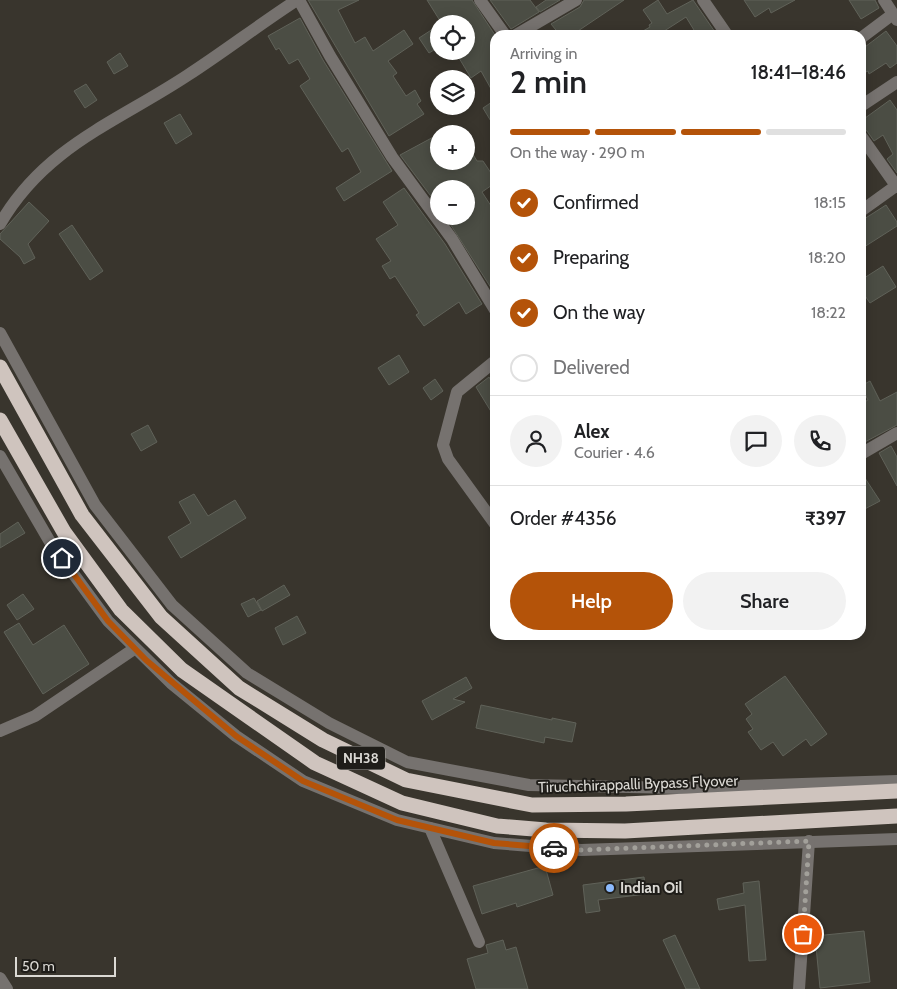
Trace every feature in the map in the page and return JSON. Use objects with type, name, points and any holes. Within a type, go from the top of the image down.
[{"type":"highway","name":"Tiruchchirappalli Bypass Flyover","points":[[0,367],[82,515],[161,617],[238,688],[324,740],[406,780],[532,805],[626,804],[897,791]]},
{"type":"highway","name":"NH38","points":[[0,420],[64,532],[121,610],[182,670],[315,763],[402,803],[497,826],[546,830],[625,831],[897,816]]},
{"type":"street","points":[[0,224],[34,176],[65,150],[98,127],[188,75],[298,0],[392,157],[452,239],[490,302]]},
{"type":"street","points":[[480,0],[501,30]]},
{"type":"street","points":[[525,30],[576,0]]},
{"type":"street","points":[[703,0],[724,30]]},
{"type":"street","points":[[866,35],[895,17],[884,0]]},
{"type":"street","points":[[866,103],[897,82]]},
{"type":"street","points":[[866,143],[897,186],[866,208]]},
{"type":"street","points":[[0,333],[95,505],[172,605],[246,673],[329,723],[407,762],[529,785],[679,788],[897,781]]},
{"type":"street","points":[[490,365],[457,392],[444,445],[448,459],[490,517]]},
{"type":"street","points":[[866,451],[897,433]]},
{"type":"street","points":[[0,456],[50,542],[108,621],[134,649],[236,736],[303,781],[397,820],[494,843],[581,850],[897,839]]},
{"type":"street","points":[[0,730],[36,716],[134,649]]},
{"type":"street","points":[[430,828],[479,942]]},
{"type":"street","points":[[799,989],[809,841]]},
{"type":"street","points":[[0,978],[7,989]]},
{"type":"building","points":[[308,0],[359,0],[338,10],[355,43],[365,37],[373,51],[404,30],[413,44],[388,61],[397,73],[393,76],[406,96],[415,90],[421,101],[417,104],[424,114],[389,136]]},
{"type":"building","points":[[427,0],[472,0],[492,30],[490,30],[490,87],[481,71],[475,75],[475,70],[466,70],[460,60],[475,60],[475,15],[436,15]]},
{"type":"building","points":[[490,0],[530,0],[539,12],[511,29]]},
{"type":"building","points":[[546,0],[560,0],[540,12],[536,7]]},
{"type":"building","points":[[584,0],[624,0],[579,30],[556,30],[551,24],[580,7]]},
{"type":"building","points":[[658,0],[667,14],[693,0],[714,30],[694,30],[686,17],[666,30],[645,30],[652,23],[643,10]]},
{"type":"building","points":[[744,0],[795,0],[771,13],[769,8],[755,17]]},
{"type":"building","points":[[849,0],[875,0],[879,8],[861,19]]},
{"type":"building","points":[[300,18],[323,60],[392,171],[344,201],[336,188],[361,172],[348,148],[342,152],[300,86],[310,79],[298,59],[289,64],[279,48],[276,50],[268,36]]},
{"type":"building","points":[[430,31],[430,52],[429,53],[419,38]]},
{"type":"building","points":[[886,31],[897,46],[897,63],[890,68],[886,63],[869,74],[868,71],[866,72],[866,46]]},
{"type":"building","points":[[120,53],[128,66],[114,74],[107,62]]},
{"type":"building","points":[[86,84],[97,100],[85,108],[74,91]]},
{"type":"building","points":[[890,100],[897,110],[897,173],[887,159],[893,154],[883,135],[874,141],[866,130],[866,117]]},
{"type":"building","points":[[490,103],[490,120],[483,108]]},
{"type":"building","points":[[180,114],[192,134],[176,144],[164,123]]},
{"type":"building","points":[[430,139],[430,170],[475,170],[475,158],[477,161],[483,161],[490,172],[490,186],[482,192],[490,204],[490,286],[451,225],[475,225],[475,180],[430,180],[430,195],[400,155]]},
{"type":"building","points":[[404,188],[445,244],[482,304],[466,314],[459,302],[424,326],[416,315],[419,313],[395,276],[390,279],[382,266],[391,261],[376,239],[398,225],[383,202]]},
{"type":"building","points":[[29,202],[49,221],[28,244],[35,258],[24,264],[20,257],[0,239],[0,234]]},
{"type":"building","points":[[886,205],[897,222],[897,226],[866,246],[866,218]]},
{"type":"building","points":[[72,225],[103,271],[90,280],[59,234]]},
{"type":"building","points":[[883,266],[896,287],[870,303],[866,297],[866,277]]},
{"type":"building","points":[[399,355],[409,372],[389,385],[378,368]]},
{"type":"building","points":[[489,377],[490,410],[476,387]]},
{"type":"building","points":[[435,379],[443,391],[431,400],[423,388]]},
{"type":"building","points":[[870,381],[880,401],[897,392],[897,425],[866,441],[866,401],[868,400],[866,396],[866,383]]},
{"type":"building","points":[[148,425],[157,442],[141,451],[131,434]]},
{"type":"building","points":[[891,446],[897,457],[897,486],[879,453]]},
{"type":"building","points":[[866,480],[880,501],[866,508]]},
{"type":"building","points":[[194,494],[208,516],[235,500],[246,518],[181,558],[168,537],[191,523],[179,502]]},
{"type":"building","points":[[18,522],[25,533],[0,548],[0,534]]},
{"type":"building","points":[[284,585],[290,595],[262,611],[257,601]]},
{"type":"building","points":[[23,594],[34,609],[17,620],[7,605]]},
{"type":"building","points":[[254,598],[261,610],[248,617],[241,604]]},
{"type":"building","points":[[297,616],[306,633],[283,645],[275,628]]},
{"type":"building","points":[[19,623],[33,645],[64,625],[89,664],[43,694],[4,632]]},
{"type":"building","points":[[785,676],[827,734],[811,746],[806,739],[783,756],[773,742],[761,750],[748,732],[753,729],[746,719],[752,714],[745,704]]},
{"type":"building","points":[[466,677],[472,688],[453,699],[465,702],[432,720],[422,701]]},
{"type":"building","points":[[481,705],[552,720],[552,718],[576,723],[572,742],[545,737],[544,743],[476,728]]},
{"type":"building","points":[[545,866],[553,895],[517,907],[516,903],[482,914],[473,886]]},
{"type":"building","points":[[644,877],[646,894],[598,900],[600,911],[586,913],[583,885]]},
{"type":"building","points":[[759,881],[766,960],[749,961],[745,905],[719,910],[717,899],[744,893],[743,883]]},
{"type":"building","points":[[864,931],[870,982],[820,988],[815,936]]},
{"type":"building","points":[[675,935],[700,989],[686,989],[663,940]]},
{"type":"building","points":[[503,940],[506,950],[516,947],[528,989],[476,989],[467,959],[488,953],[486,945]]},
{"type":"way so far","points":[[554,848],[581,850],[809,841],[803,934]]},
{"type":"place","name":"Indian Oil","points":[[610,888]]},
{"type":"route","points":[[62,558],[108,621],[134,649],[171,683],[236,736],[303,781],[397,820],[494,843],[554,848]]}]
